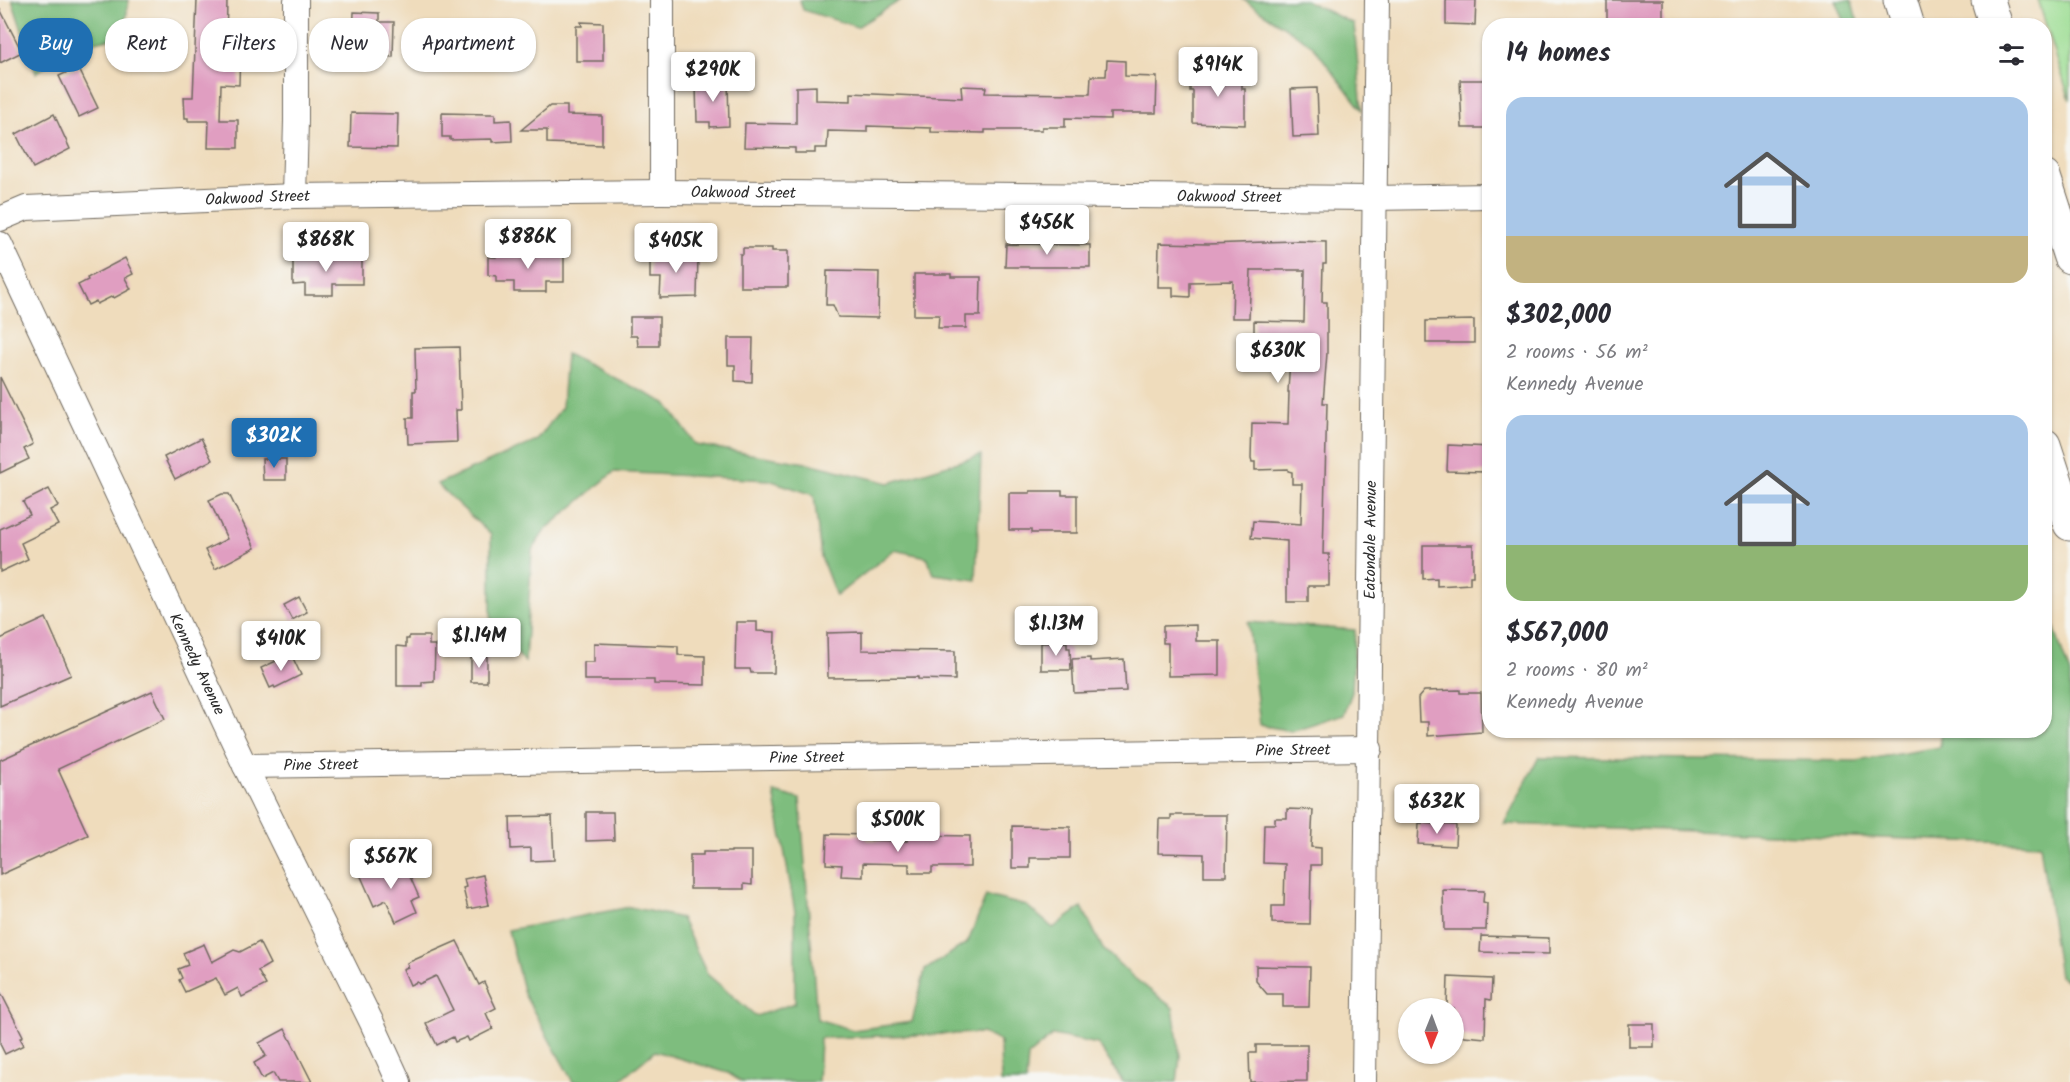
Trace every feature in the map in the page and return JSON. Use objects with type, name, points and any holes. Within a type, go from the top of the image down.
[{"type":"highway","points":[[1900,0],[1906,18]]},
{"type":"highway","points":[[1988,0],[1994,18]]},
{"type":"highway","points":[[2052,202],[2070,257]]},
{"type":"highway","points":[[2052,469],[2070,524]]},
{"type":"street","points":[[294,196],[296,0]]},
{"type":"street","points":[[662,0],[662,192]]},
{"type":"street","name":"Eatondale Avenue","points":[[1364,1082],[1370,749],[1373,198],[1377,0]]},
{"type":"street","name":"Oakwood Street","points":[[0,219],[26,208],[294,196],[662,192],[1373,198],[1482,196]]},
{"type":"street","name":"Kennedy Avenue","points":[[0,244],[245,766],[399,1082]]},
{"type":"street","name":"Pine Street","points":[[245,766],[1370,749]]},
{"type":"green space","points":[[12,0],[129,0],[126,18],[105,18],[105,40],[93,42],[93,18],[18,18]]},
{"type":"green space","points":[[800,0],[901,0],[857,27],[803,10]]},
{"type":"green space","points":[[1244,0],[1305,0],[1354,24],[1362,110],[1313,46]]},
{"type":"green space","points":[[1836,0],[1851,0],[1857,18],[1843,18]]},
{"type":"green space","points":[[2038,0],[2070,0],[2070,100],[2052,44],[2052,18],[2044,18]]},
{"type":"green space","points":[[566,354],[666,403],[696,445],[812,464],[889,483],[981,455],[976,580],[934,574],[927,557],[894,550],[836,596],[821,557],[814,495],[769,480],[614,472],[545,530],[532,550],[525,662],[491,627],[491,535],[437,484],[537,441],[562,407]]},
{"type":"green space","points":[[2052,621],[2070,675],[2070,983],[2059,976],[2040,844],[1504,824],[1539,757],[1857,761],[1940,747],[1941,738],[2052,738]]},
{"type":"green space","points":[[1248,622],[1355,630],[1352,692],[1344,714],[1291,731],[1260,725]]},
{"type":"green space","points":[[774,792],[800,799],[817,1019],[853,1030],[912,1022],[925,970],[968,942],[986,896],[1027,906],[1053,928],[1082,907],[1103,949],[1133,977],[1173,1008],[1180,1056],[1177,1082],[1123,1082],[1098,1044],[1053,1035],[1028,1056],[1026,1082],[1001,1082],[1000,1041],[982,1033],[820,1038],[818,1082],[742,1082],[728,1073],[655,1051],[618,1082],[573,1082],[524,994],[508,930],[630,907],[681,918],[707,974],[756,1016],[795,1003],[795,912]]},
{"type":"building","points":[[197,0],[227,0],[227,18],[200,18],[200,72],[239,72],[239,85],[221,84],[220,120],[238,120],[238,148],[208,148],[209,121],[188,121],[188,118],[185,118],[184,97],[193,97]]},
{"type":"building","points":[[1446,0],[1476,0],[1475,25],[1446,24]]},
{"type":"building","points":[[1607,0],[1663,0],[1663,18],[1607,18]]},
{"type":"building","points":[[0,9],[18,44],[18,54],[0,63]]},
{"type":"building","points":[[354,12],[379,13],[379,18],[354,18]]},
{"type":"building","points":[[389,22],[394,22],[393,57],[389,57]]},
{"type":"building","points":[[581,22],[603,23],[603,61],[576,61],[576,26],[582,26]]},
{"type":"building","points":[[1107,60],[1125,61],[1125,76],[1157,77],[1156,113],[1110,113],[1110,119],[1065,118],[1065,127],[1042,127],[1042,130],[985,130],[985,133],[931,132],[931,128],[867,126],[867,132],[828,131],[827,148],[815,148],[815,153],[795,153],[795,148],[744,147],[745,123],[796,124],[796,87],[816,86],[816,100],[851,101],[851,93],[962,98],[961,86],[986,87],[985,93],[1090,94],[1091,76],[1106,76]]},
{"type":"building","points":[[1190,71],[1221,71],[1221,76],[1242,76],[1242,89],[1245,89],[1245,125],[1193,123],[1193,91],[1190,91]]},
{"type":"building","points":[[67,72],[80,72],[98,108],[79,117],[59,76]]},
{"type":"building","points":[[728,80],[729,126],[710,127],[710,122],[697,122],[696,86],[704,85],[704,81]]},
{"type":"building","points":[[1460,80],[1482,80],[1482,128],[1462,128]]},
{"type":"building","points":[[1317,88],[1319,136],[1293,137],[1291,89]]},
{"type":"building","points":[[550,106],[567,106],[567,115],[602,116],[602,145],[547,143],[547,130],[521,130]]},
{"type":"building","points":[[351,113],[398,114],[397,148],[350,147]]},
{"type":"building","points":[[442,113],[495,114],[495,121],[511,120],[512,141],[450,140],[450,137],[442,137]]},
{"type":"building","points":[[54,114],[70,149],[33,168],[16,134]]},
{"type":"building","points":[[1326,242],[1322,302],[1327,302],[1327,353],[1323,403],[1327,403],[1323,554],[1329,554],[1329,586],[1308,586],[1308,602],[1287,602],[1287,541],[1251,538],[1253,521],[1301,524],[1302,484],[1292,484],[1292,472],[1288,469],[1255,470],[1255,462],[1252,462],[1251,458],[1252,423],[1288,424],[1291,339],[1254,339],[1254,321],[1304,322],[1305,270],[1251,270],[1249,318],[1232,318],[1233,281],[1190,282],[1190,297],[1173,296],[1173,287],[1158,287],[1159,243]]},
{"type":"building","points":[[1006,244],[1090,245],[1090,267],[1005,267]]},
{"type":"building","points":[[743,248],[772,248],[772,251],[788,251],[788,287],[740,287],[740,254],[743,254]]},
{"type":"building","points":[[653,252],[692,252],[692,255],[698,255],[697,297],[660,298],[661,278],[650,278],[650,254]]},
{"type":"building","points":[[496,253],[564,254],[564,282],[546,282],[546,292],[514,292],[514,282],[496,282],[496,276],[488,275],[488,257],[496,257]]},
{"type":"building","points":[[293,256],[362,256],[362,284],[333,284],[333,295],[305,295],[305,284],[293,285]]},
{"type":"building","points":[[125,258],[133,274],[125,278],[131,289],[114,298],[113,296],[97,304],[96,301],[88,305],[78,285]]},
{"type":"building","points":[[827,271],[879,272],[878,318],[838,317],[833,305],[826,305]]},
{"type":"building","points":[[914,274],[981,277],[980,316],[966,316],[966,328],[938,328],[939,315],[914,315]]},
{"type":"building","points":[[630,317],[659,317],[659,346],[638,346],[637,336],[630,336]]},
{"type":"building","points":[[1474,320],[1474,343],[1426,343],[1426,321]]},
{"type":"building","points":[[728,338],[753,338],[752,382],[735,381],[735,365],[728,365]]},
{"type":"building","points":[[459,347],[461,410],[456,410],[457,442],[408,444],[407,418],[413,418],[413,391],[416,391],[415,348]]},
{"type":"building","points":[[0,377],[33,444],[24,449],[29,459],[0,473]]},
{"type":"building","points":[[201,438],[212,460],[175,479],[164,457]]},
{"type":"building","points":[[1448,445],[1482,447],[1482,472],[1447,471]]},
{"type":"building","points":[[262,459],[286,459],[286,480],[263,480]]},
{"type":"building","points":[[49,489],[58,506],[50,510],[58,525],[21,543],[28,559],[0,572],[0,529],[30,515],[23,502]]},
{"type":"building","points":[[1030,491],[1062,491],[1062,495],[1077,495],[1077,533],[1031,533],[1031,530],[1009,530],[1009,493],[1030,493]]},
{"type":"building","points":[[222,494],[229,494],[255,548],[215,569],[205,550],[227,539],[209,500]]},
{"type":"building","points":[[1423,545],[1473,545],[1473,576],[1470,576],[1470,584],[1437,586],[1437,578],[1423,579]]},
{"type":"building","points":[[299,597],[307,612],[292,620],[284,605]]},
{"type":"building","points":[[46,618],[71,675],[0,706],[0,639]]},
{"type":"building","points":[[736,622],[757,622],[757,631],[775,632],[774,673],[751,673],[750,669],[735,669]]},
{"type":"building","points":[[1196,625],[1196,641],[1220,641],[1220,675],[1168,676],[1168,643],[1163,643],[1163,626]]},
{"type":"building","points":[[862,632],[862,650],[955,651],[955,680],[918,679],[918,677],[828,678],[827,633]]},
{"type":"building","points":[[409,636],[429,636],[429,645],[435,645],[434,681],[422,682],[422,686],[397,686],[397,646],[406,647],[406,639],[409,639]]},
{"type":"building","points":[[1067,642],[1067,648],[1070,648],[1071,670],[1041,670],[1041,643]]},
{"type":"building","points":[[594,643],[678,646],[678,655],[705,656],[705,685],[654,684],[654,680],[584,680],[584,662],[594,662]]},
{"type":"building","points":[[291,654],[301,675],[275,688],[274,686],[270,688],[261,668]]},
{"type":"building","points":[[487,656],[487,682],[471,682],[471,657]]},
{"type":"building","points":[[1090,658],[1090,661],[1124,659],[1126,691],[1074,693],[1072,659]]},
{"type":"building","points":[[1460,690],[1460,693],[1481,693],[1482,732],[1428,736],[1428,722],[1419,722],[1418,698],[1424,691]]},
{"type":"building","points":[[152,691],[165,719],[58,769],[88,835],[0,875],[0,760]]},
{"type":"building","points":[[1287,809],[1313,810],[1311,847],[1321,848],[1321,865],[1311,865],[1310,924],[1272,923],[1272,906],[1284,906],[1285,864],[1263,863],[1264,824],[1275,824],[1275,818],[1287,818]]},
{"type":"building","points":[[586,812],[613,812],[614,840],[586,841]]},
{"type":"building","points":[[1171,815],[1227,815],[1226,876],[1204,876],[1204,854],[1158,853],[1159,819],[1171,819]]},
{"type":"building","points":[[552,816],[554,860],[531,861],[531,848],[511,849],[510,817]]},
{"type":"building","points":[[1419,823],[1455,825],[1455,846],[1418,844]]},
{"type":"building","points":[[1012,826],[1070,827],[1070,858],[1030,858],[1030,868],[1012,868]]},
{"type":"building","points":[[827,834],[867,835],[867,840],[907,841],[908,835],[970,836],[970,867],[932,867],[932,873],[909,873],[909,864],[863,863],[863,877],[841,876],[842,865],[826,864]]},
{"type":"building","points":[[752,851],[752,885],[744,884],[744,889],[690,889],[690,855]]},
{"type":"building","points":[[386,860],[394,876],[407,870],[419,897],[412,900],[417,912],[396,922],[386,900],[374,906],[359,872]]},
{"type":"building","points":[[483,875],[489,905],[468,909],[463,888],[466,887],[464,879]]},
{"type":"building","points":[[1443,890],[1484,891],[1483,902],[1487,903],[1486,930],[1444,930]]},
{"type":"building","points":[[1481,936],[1549,938],[1549,954],[1480,952]]},
{"type":"building","points":[[457,941],[479,985],[484,982],[496,1008],[486,1013],[493,1029],[469,1041],[467,1037],[455,1042],[453,1037],[437,1045],[426,1023],[453,1010],[436,976],[419,984],[417,982],[410,985],[403,969],[408,967],[407,963]]},
{"type":"building","points":[[259,942],[270,964],[258,971],[266,985],[242,997],[238,988],[225,995],[216,978],[185,992],[179,980],[182,978],[178,969],[188,965],[183,953],[204,944],[212,962],[234,950],[240,952]]},
{"type":"building","points":[[1256,966],[1310,967],[1309,1007],[1283,1007],[1283,994],[1267,994],[1256,981]]},
{"type":"building","points":[[1448,977],[1492,979],[1491,1000],[1486,999],[1485,1038],[1464,1036],[1464,998],[1447,998]]},
{"type":"building","points":[[0,991],[23,1036],[20,1038],[24,1045],[5,1054],[0,1044]]},
{"type":"building","points":[[1629,1024],[1654,1024],[1654,1047],[1629,1047]]},
{"type":"building","points":[[285,1029],[312,1082],[278,1082],[273,1073],[262,1079],[254,1063],[266,1056],[259,1043]]},
{"type":"building","points":[[1256,1045],[1307,1045],[1307,1081],[1250,1082],[1249,1053],[1256,1053]]}]
